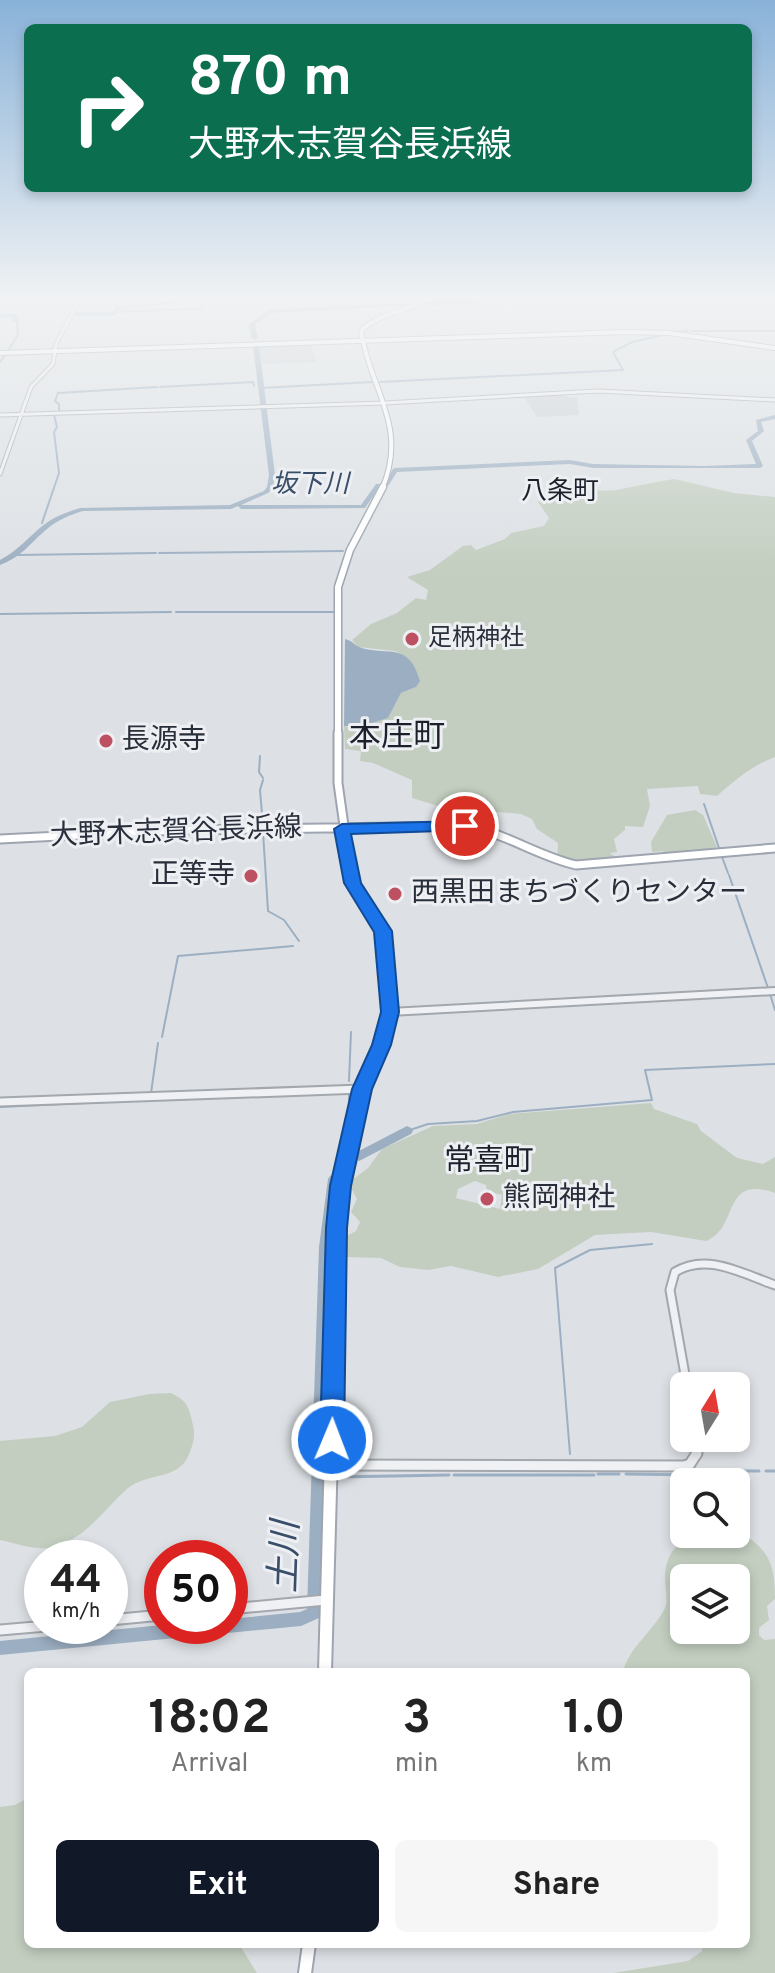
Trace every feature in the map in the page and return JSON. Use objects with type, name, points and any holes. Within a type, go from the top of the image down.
[{"type":"main road","points":[[325,1668],[324,1600],[331,1472],[337,1217],[362,1089],[382,1045],[390,1012],[383,931],[352,883],[342,829],[337,676],[338,587],[348,551],[391,464],[393,440],[380,388]]},
{"type":"main road","name":"大野木志賀谷長浜線","points":[[0,839],[263,829],[475,827],[554,861],[576,865],[775,848]]},
{"type":"main road","points":[[305,1973],[308,1948]]},
{"type":"street","points":[[0,474],[31,388]]},
{"type":"street","points":[[0,415],[385,403],[598,391],[775,400]]},
{"type":"street","points":[[390,1012],[618,997],[775,991]]},
{"type":"street","points":[[0,1102],[362,1089]]},
{"type":"street","points":[[685,1372],[670,1290],[675,1272],[687,1263],[702,1261],[775,1285]]},
{"type":"street","points":[[331,1472],[684,1466],[697,1457],[697,1452]]},
{"type":"street","points":[[248,1607],[324,1600]]},
{"type":"street","points":[[0,1630],[24,1628]]},
{"type":"shaded area","points":[[564,394],[577,397],[579,415],[537,417],[524,397]]},
{"type":"green space","points":[[674,479],[734,493],[775,497],[775,757],[737,779],[717,796],[700,794],[698,786],[647,789],[650,806],[643,827],[625,826],[625,830],[614,839],[617,852],[610,853],[618,859],[580,863],[557,860],[558,843],[537,829],[532,819],[521,814],[476,810],[465,814],[412,798],[412,780],[373,763],[360,761],[361,751],[345,749],[344,726],[355,727],[388,718],[401,693],[416,687],[406,657],[395,651],[358,647],[352,640],[371,624],[397,613],[416,598],[426,600],[428,590],[407,577],[430,570],[463,546],[471,545],[476,550],[505,539],[511,533],[544,526],[549,518],[538,502],[557,491],[617,490]]},
{"type":"green space","points":[[695,810],[703,815],[717,847],[711,851],[652,852],[651,842],[667,815]]},
{"type":"green space","points":[[651,1103],[654,1109],[697,1124],[701,1131],[737,1158],[763,1164],[775,1157],[775,1193],[758,1189],[738,1196],[724,1225],[706,1241],[651,1232],[595,1235],[538,1269],[498,1277],[451,1266],[428,1270],[400,1267],[381,1258],[347,1257],[343,1238],[356,1231],[360,1222],[351,1212],[357,1199],[351,1188],[352,1180],[368,1168],[382,1149],[433,1126],[477,1124],[509,1114]],"holes":[[[475,1181],[486,1185],[487,1191],[502,1195],[500,1209],[456,1198],[458,1189]]]},
{"type":"green space","points":[[171,1393],[187,1406],[194,1437],[186,1460],[180,1467],[127,1489],[71,1540],[24,1540],[24,1545],[0,1540],[0,1441],[55,1436],[82,1427],[110,1402]]},
{"type":"green space","points":[[750,1539],[768,1557],[771,1565],[775,1599],[767,1606],[769,1620],[759,1628],[759,1635],[764,1640],[775,1639],[775,1973],[613,1973],[688,1961],[702,1948],[750,1948],[750,1668],[624,1668],[665,1607],[665,1580],[671,1554],[676,1548],[750,1548]]},
{"type":"green space","points":[[24,1800],[24,1948],[241,1948],[257,1973],[0,1973],[0,1807]]},
{"type":"water","points":[[345,639],[362,648],[396,652],[410,660],[415,668],[420,681],[416,687],[401,693],[388,718],[362,726],[344,726]]},
{"type":"waterway","points":[[42,523],[59,473],[54,432],[57,427],[54,415],[59,412],[59,404],[55,401],[58,393],[139,388]]},
{"type":"waterway","points":[[0,563],[16,555],[47,525],[82,509],[231,507],[266,492],[270,488],[272,475],[261,388]]},
{"type":"waterway","name":"坂下川","points":[[756,436],[761,431],[758,421],[775,417]]},
{"type":"waterway","name":"坂下川","points":[[706,467],[760,466],[749,440],[754,437]]},
{"type":"waterway","name":"坂下川","points":[[386,485],[395,470],[570,462],[593,466],[703,467]]},
{"type":"waterway","name":"坂下川","points":[[241,507],[363,507],[378,485]]},
{"type":"waterway","points":[[159,553],[343,551]]},
{"type":"waterway","points":[[16,555],[156,553]]},
{"type":"waterway","points":[[0,614],[171,612]]},
{"type":"waterway","points":[[176,612],[334,612]]},
{"type":"waterway","points":[[260,756],[259,772],[263,778]]},
{"type":"waterway","points":[[263,780],[260,790],[263,826]]},
{"type":"waterway","points":[[704,804],[720,851]]},
{"type":"waterway","points":[[263,832],[268,911],[284,920],[299,941]]},
{"type":"waterway","points":[[722,857],[728,873]]},
{"type":"waterway","points":[[729,875],[768,988]]},
{"type":"waterway","points":[[162,1037],[178,956],[293,946]]},
{"type":"waterway","points":[[770,994],[775,1010]]},
{"type":"waterway","points":[[349,1081],[351,1032]]},
{"type":"waterway","points":[[151,1093],[158,1043]]},
{"type":"waterway","points":[[407,1131],[428,1124],[477,1121],[513,1112],[652,1100],[645,1070],[775,1064]]},
{"type":"waterway","points":[[340,1164],[349,1123],[349,1094]]},
{"type":"waterway","points":[[0,1107],[150,1100]]},
{"type":"waterway","name":"土川","points":[[359,1156],[407,1131]]},
{"type":"waterway","name":"土川","points":[[248,1624],[301,1619],[314,1613],[325,1247],[334,1179]]},
{"type":"waterway","points":[[570,1454],[555,1268],[590,1250],[652,1244]]},
{"type":"waterway","points":[[750,1471],[759,1471]]},
{"type":"waterway","points":[[766,1471],[775,1471]]},
{"type":"waterway","points":[[598,1474],[619,1474]]},
{"type":"waterway","points":[[626,1474],[670,1475]]},
{"type":"waterway","points":[[336,1477],[449,1475]]},
{"type":"waterway","points":[[454,1475],[594,1475]]},
{"type":"waterway","name":"土川","points":[[0,1648],[144,1634]]},
{"type":"place","name":"足柄神社","points":[[412,639]]},
{"type":"place","name":"長源寺","points":[[106,741]]},
{"type":"place","name":"正等寺","points":[[251,876]]},
{"type":"place","name":"西黒田まちづくりセンター","points":[[395,894]]},
{"type":"place","name":"熊岡神社","points":[[487,1199]]},
{"type":"district","name":"八条町","points":[[560,492]]},
{"type":"district","name":"本庄町","points":[[397,738]]},
{"type":"district","name":"常喜町","points":[[489,1162]]},
{"type":"route","points":[[332,1440],[336,1228],[341,1186],[362,1089],[382,1045],[390,1012],[383,931],[352,883],[342,829],[465,826]]}]
